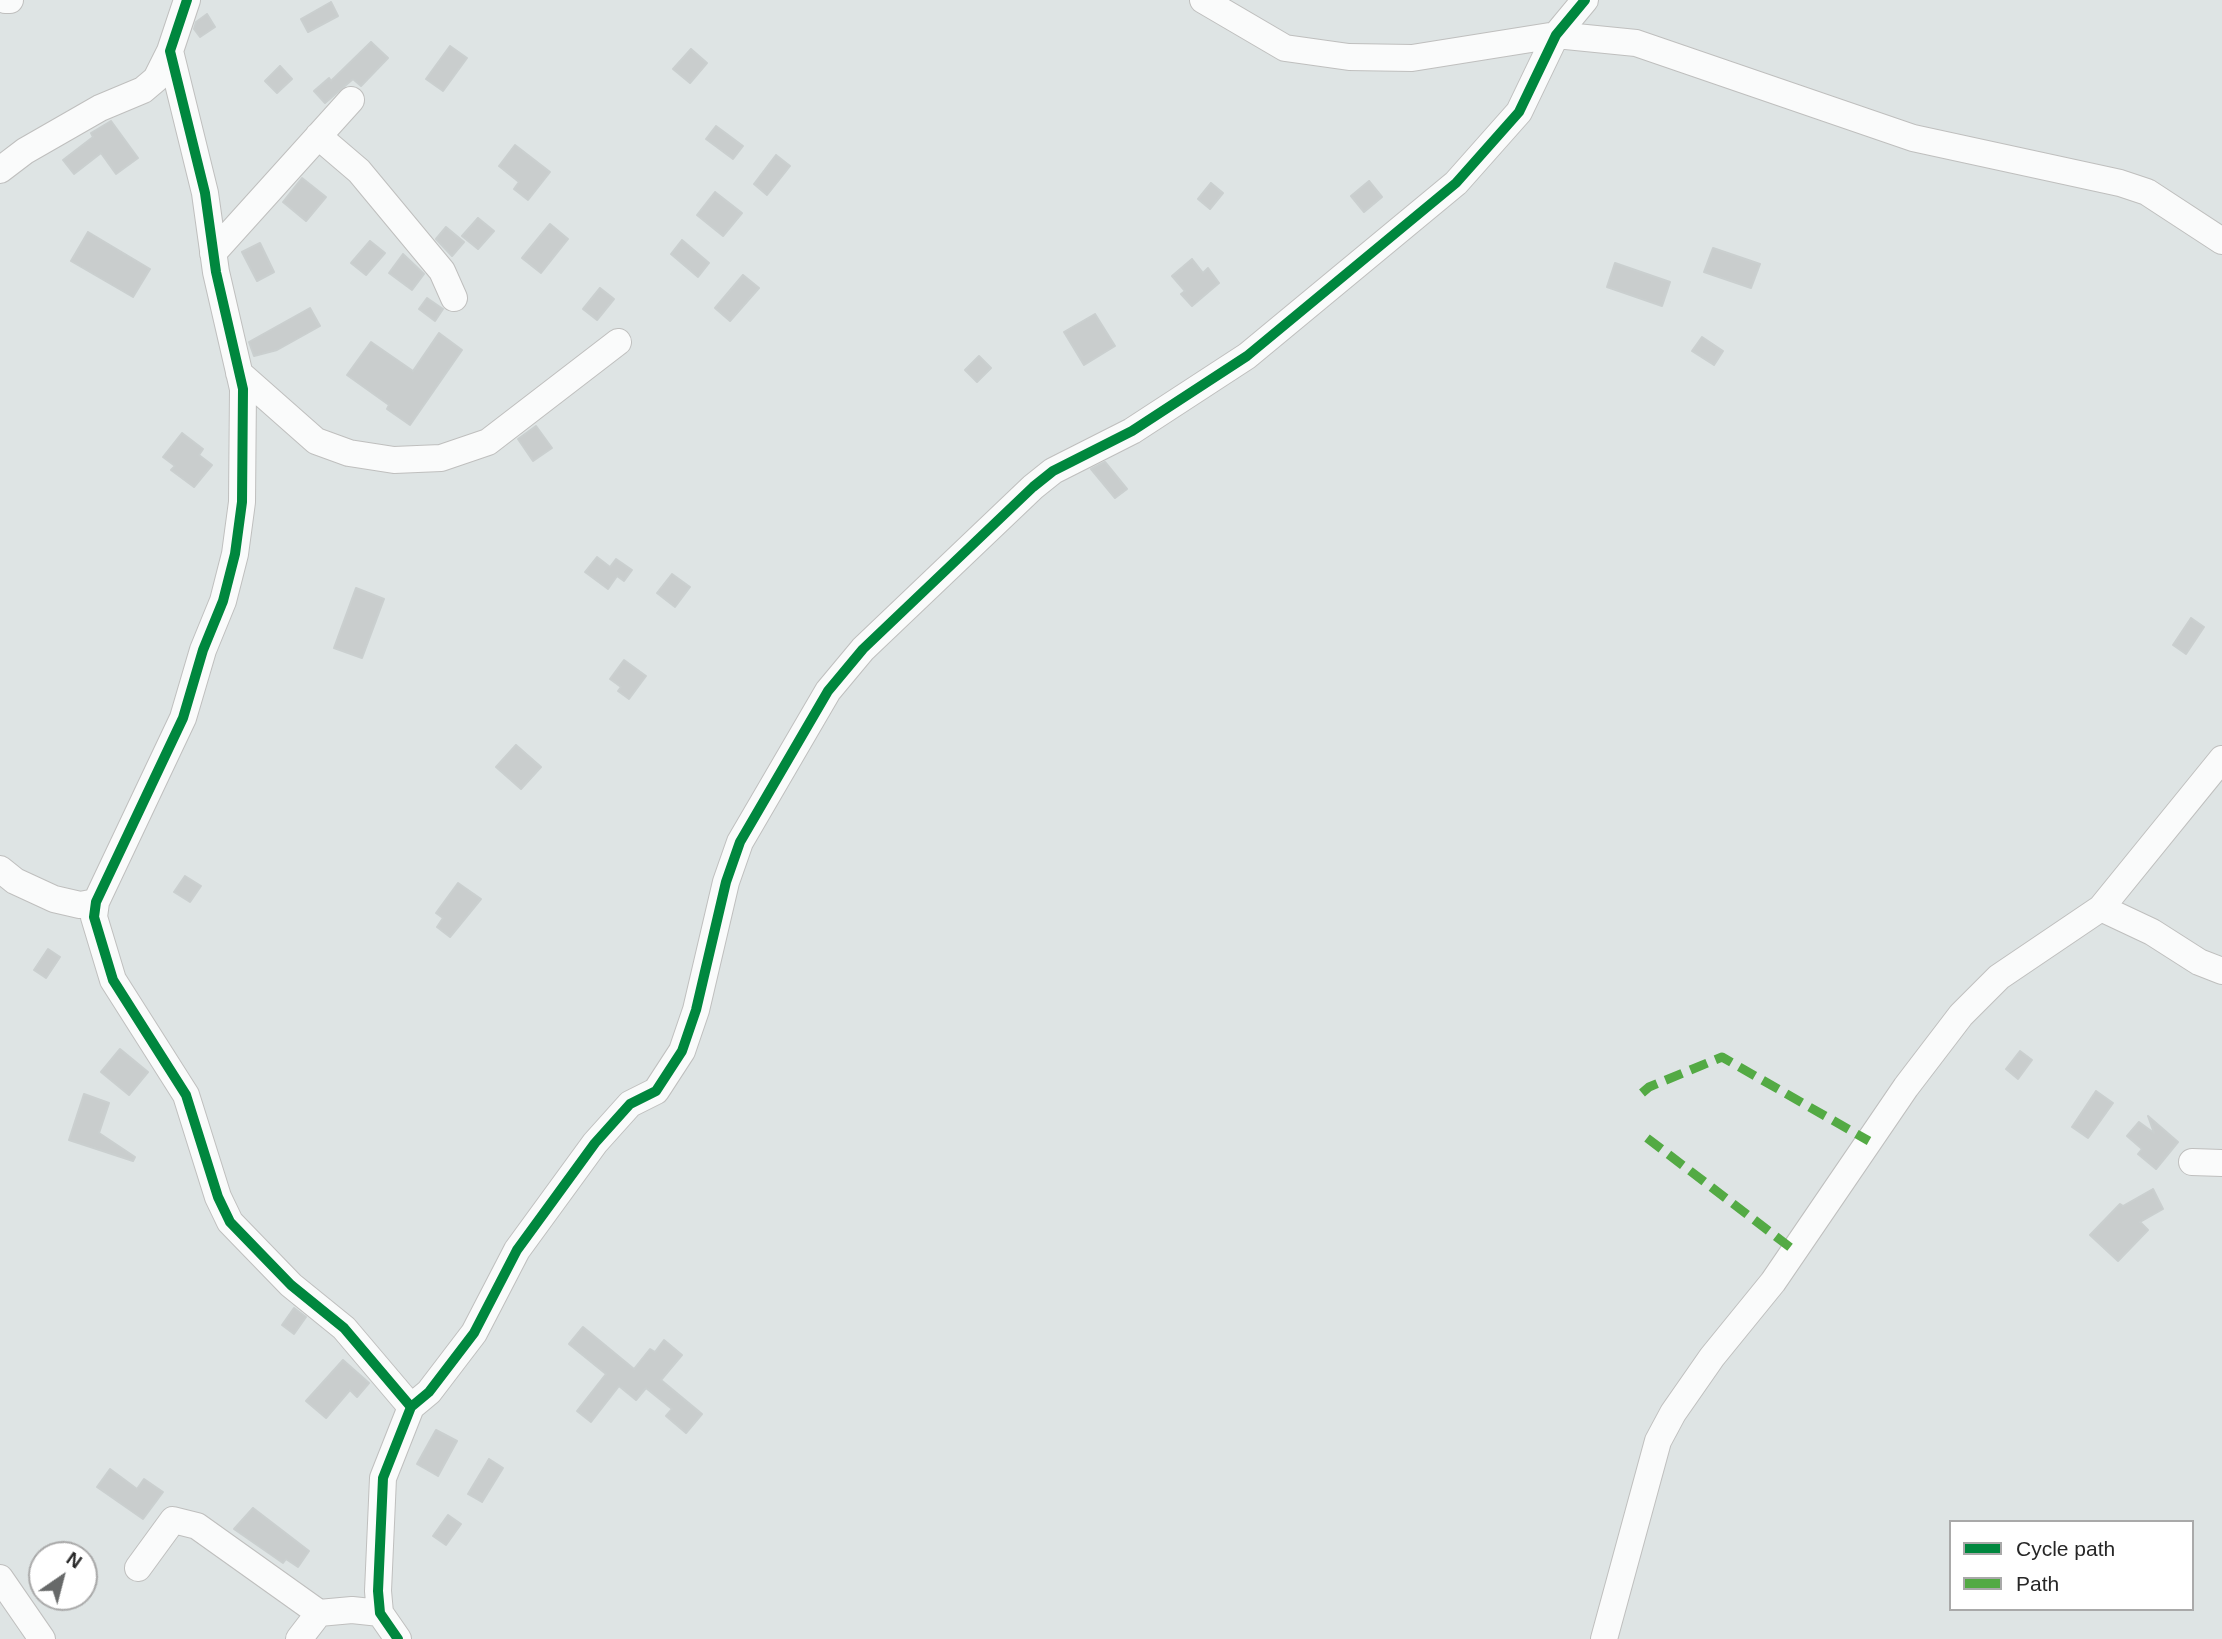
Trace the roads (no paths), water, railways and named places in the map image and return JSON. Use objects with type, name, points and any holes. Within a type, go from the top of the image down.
[{"type":"street","points":[[0,170],[25,151],[100,108],[144,90],[156,79],[170,51],[187,0]]},
{"type":"street","points":[[1203,0],[1286,48],[1303,52],[1412,58],[1556,35],[1636,43],[1913,138],[2120,183],[2147,192],[2222,241]]},
{"type":"street","points":[[398,1639],[380,1613],[378,1591],[383,1478],[411,1407],[429,1392],[474,1333],[517,1250],[595,1143],[630,1104],[656,1091],[682,1051],[696,1010],[726,882],[740,842],[828,691],[863,649],[1053,471],[1132,430],[1247,356],[1456,183],[1519,112],[1556,35],[1584,0]]},
{"type":"street","points":[[170,51],[205,193],[213,253],[239,373],[243,416],[242,502],[235,554],[223,601],[203,650],[183,718],[96,902],[94,917],[113,981],[186,1095],[218,1197],[230,1222],[291,1285],[344,1328],[411,1407]]},
{"type":"street","points":[[213,253],[351,100]]},
{"type":"street","points":[[318,136],[359,171],[442,271],[454,298]]},
{"type":"street","points":[[239,373],[316,441],[349,453],[394,460],[441,458],[488,442],[618,342]]},
{"type":"street","points":[[1604,1639],[1647,1475],[1658,1441],[1673,1413],[1732,1330],[1773,1282],[1906,1087],[1961,1015],[1999,977],[2101,908],[2222,759]]},
{"type":"street","points":[[0,869],[15,881],[54,899],[80,905],[96,902]]},
{"type":"street","points":[[2101,908],[2127,918],[2199,962],[2222,971]]},
{"type":"street","points":[[2192,1162],[2222,1163]]},
{"type":"street","points":[[138,1568],[173,1520],[197,1526],[319,1613],[352,1610],[380,1613]]},
{"type":"street","points":[[0,1578],[42,1639]]},
{"type":"street","points":[[299,1639],[319,1613]]}]
